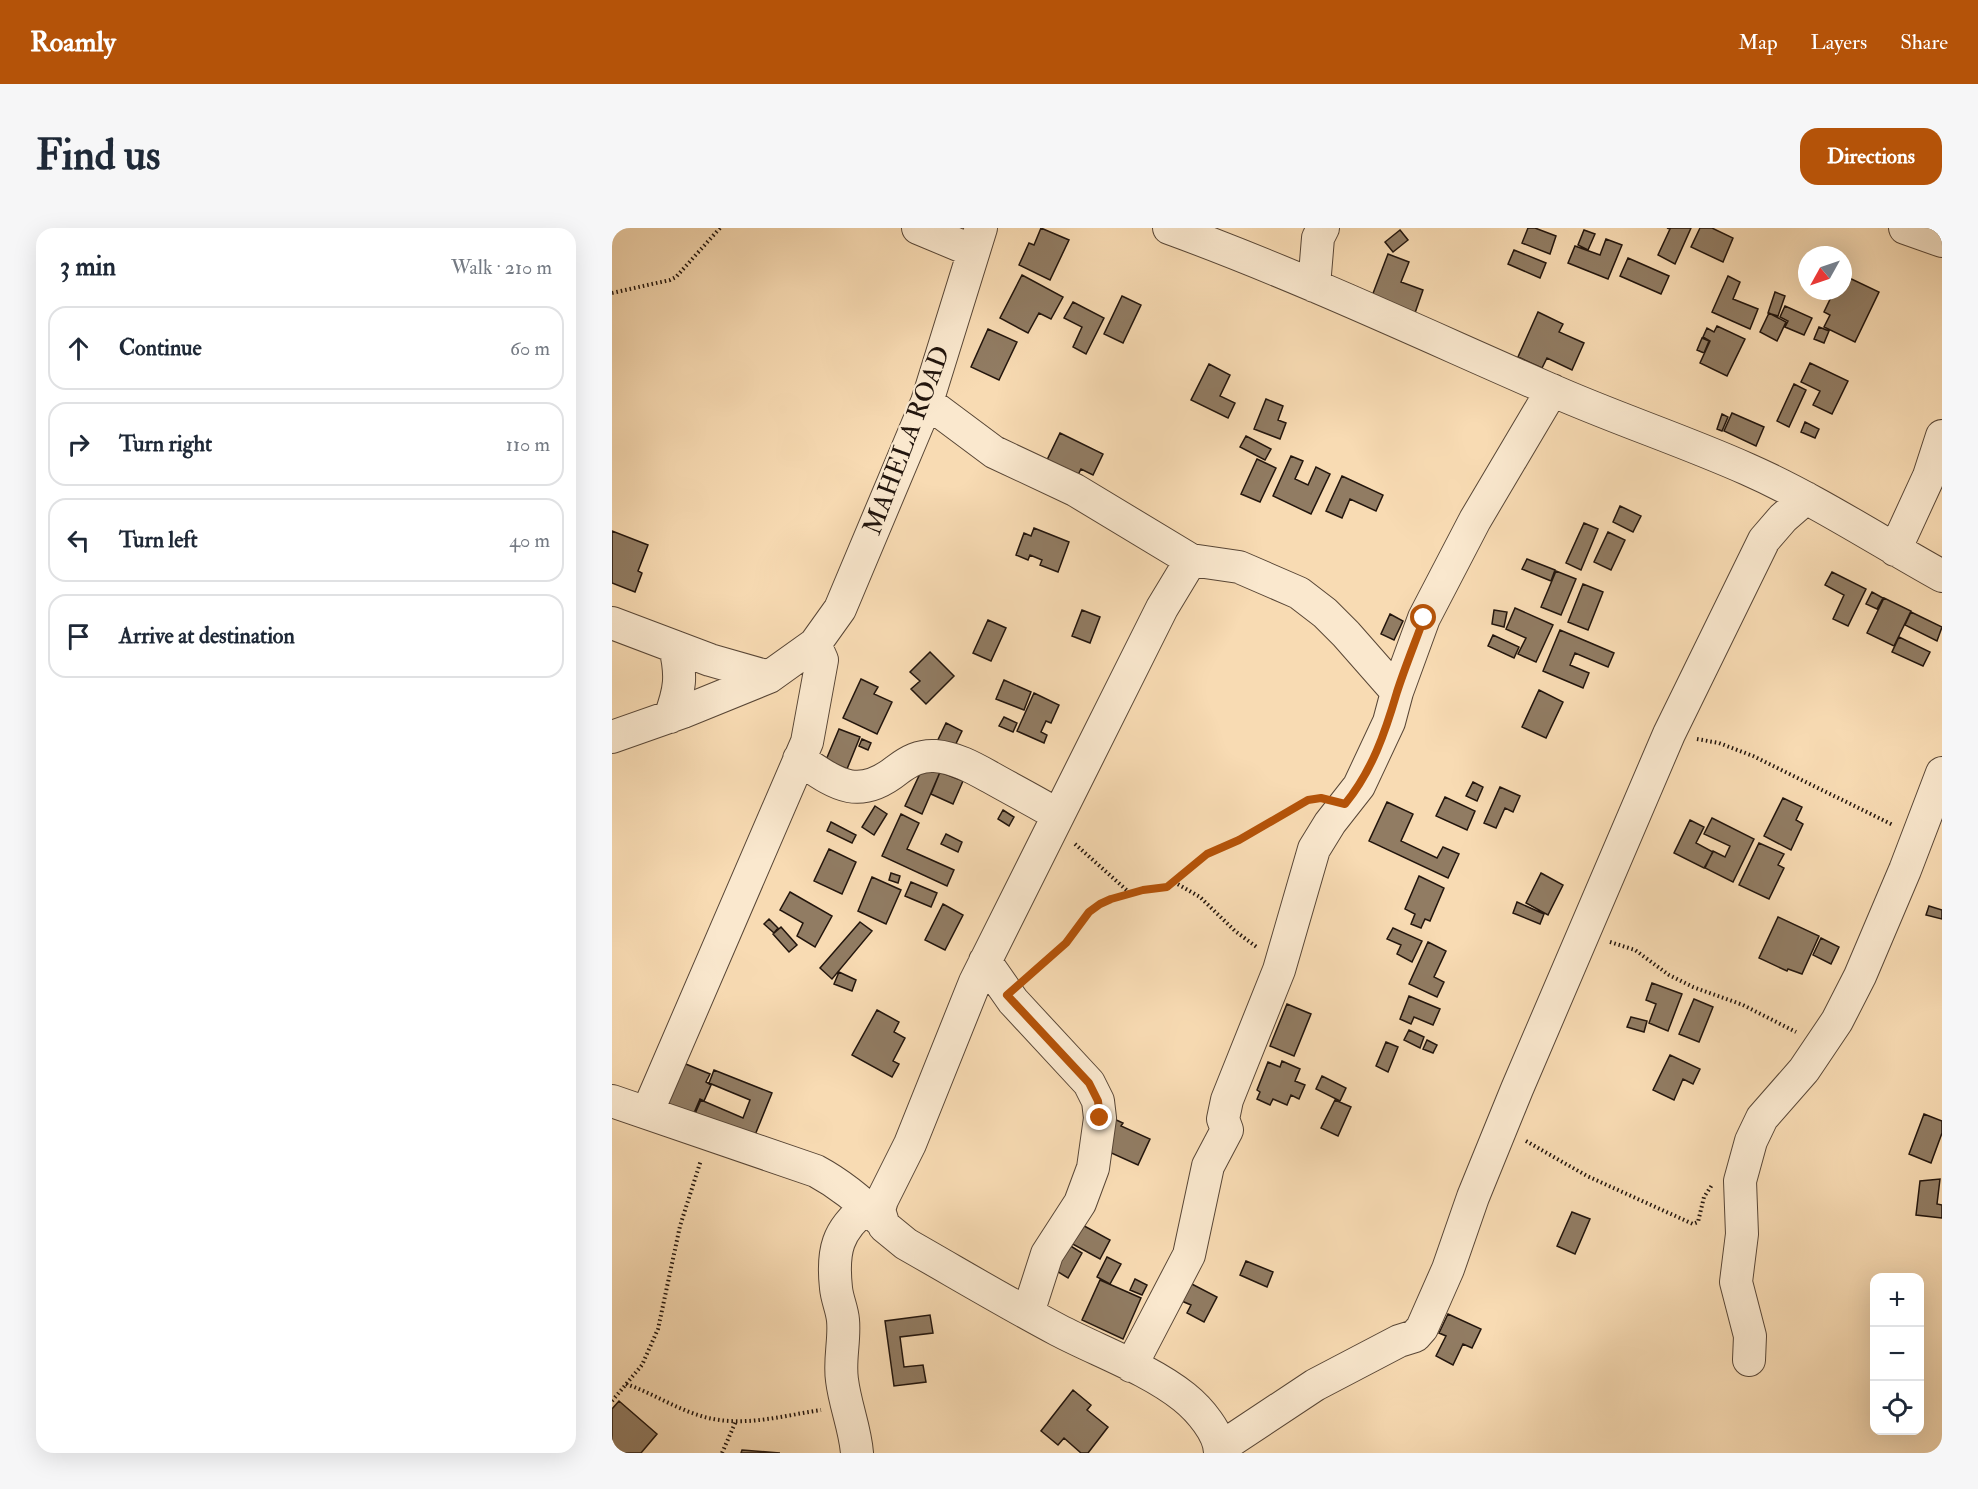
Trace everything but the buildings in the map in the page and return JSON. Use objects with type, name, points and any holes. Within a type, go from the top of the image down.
[{"type":"street","points":[[918,228],[977,240]]},
{"type":"street","points":[[1169,228],[1219,246],[1404,324],[1551,390],[1747,469],[1806,498],[1942,576]]},
{"type":"street","points":[[1314,286],[1318,238],[1323,228]]},
{"type":"street","points":[[1905,228],[1942,241]]},
{"type":"street","name":"MAHELA ROAD","points":[[612,737],[670,717],[769,676],[815,644],[840,609],[927,402],[977,240]]},
{"type":"street","points":[[1131,1366],[1189,1255],[1208,1167],[1227,1130],[1223,1119],[1227,1100],[1279,970],[1314,849],[1330,823],[1359,786],[1389,722],[1397,692],[1424,618],[1475,520],[1551,390]]},
{"type":"street","points":[[927,402],[994,452],[1075,490],[1191,560],[1239,567],[1299,593],[1325,613],[1346,634],[1397,692]]},
{"type":"street","points":[[1895,550],[1929,476],[1942,436]]},
{"type":"street","points":[[612,1101],[816,1171],[844,1188],[874,1214],[890,1233],[906,1244],[1028,1313],[1131,1366],[1185,1398],[1216,1436],[1220,1450],[1315,1385],[1419,1332],[1434,1304],[1501,1128],[1669,734],[1764,540],[1783,518],[1806,498]]},
{"type":"street","points":[[857,1453],[841,1372],[843,1320],[836,1289],[837,1247],[843,1231],[853,1218],[874,1214],[879,1210],[910,1144],[975,982],[1162,608],[1191,560]]},
{"type":"street","points":[[612,623],[710,660],[769,676]]},
{"type":"street","points":[[647,1113],[807,742],[822,660],[815,644]]},
{"type":"street","points":[[670,717],[680,685],[680,669],[675,647]]},
{"type":"street","points":[[799,759],[843,786],[857,788],[891,774],[917,757],[933,756],[950,759],[968,765],[1054,823]]},
{"type":"street","points":[[1749,1360],[1750,1336],[1736,1282],[1742,1234],[1740,1181],[1751,1141],[1759,1123],[1804,1070],[1837,1021],[1860,976],[1942,773]]},
{"type":"street","points":[[986,961],[1007,995],[1089,1083],[1098,1101],[1100,1118],[1093,1168],[1080,1203],[1047,1254],[1028,1313]]},
{"type":"path","points":[[612,293],[676,277],[720,228]]},
{"type":"path","points":[[1669,734],[1719,743],[1753,756],[1918,837]]},
{"type":"path","points":[[1007,995],[1066,943],[1089,912],[1111,899],[1143,890],[1162,889],[1174,882],[1207,854],[1239,840],[1308,800],[1321,798],[1345,804]]},
{"type":"path","points":[[1054,823],[1130,893]]},
{"type":"path","points":[[1174,882],[1210,905],[1279,970]]},
{"type":"path","points":[[1579,945],[1612,942],[1624,945],[1685,983],[1743,1005],[1821,1044]]},
{"type":"path","points":[[1501,1128],[1587,1176],[1693,1224],[1698,1222],[1704,1197],[1712,1184],[1726,1180],[1740,1181]]},
{"type":"path","points":[[612,1401],[642,1365],[658,1329],[680,1226],[708,1134]]},
{"type":"path","points":[[626,1384],[649,1392],[676,1407],[723,1421],[756,1422],[848,1407]]},
{"type":"path","points":[[722,1453],[736,1421]]},
{"type":"route","points":[[1100,1118],[1098,1101],[1089,1083],[1007,995],[1066,943],[1089,912],[1100,904],[1143,890],[1162,889],[1172,885],[1207,854],[1239,840],[1308,800],[1316,797],[1345,804],[1359,786],[1389,722],[1397,692],[1424,618]]}]
